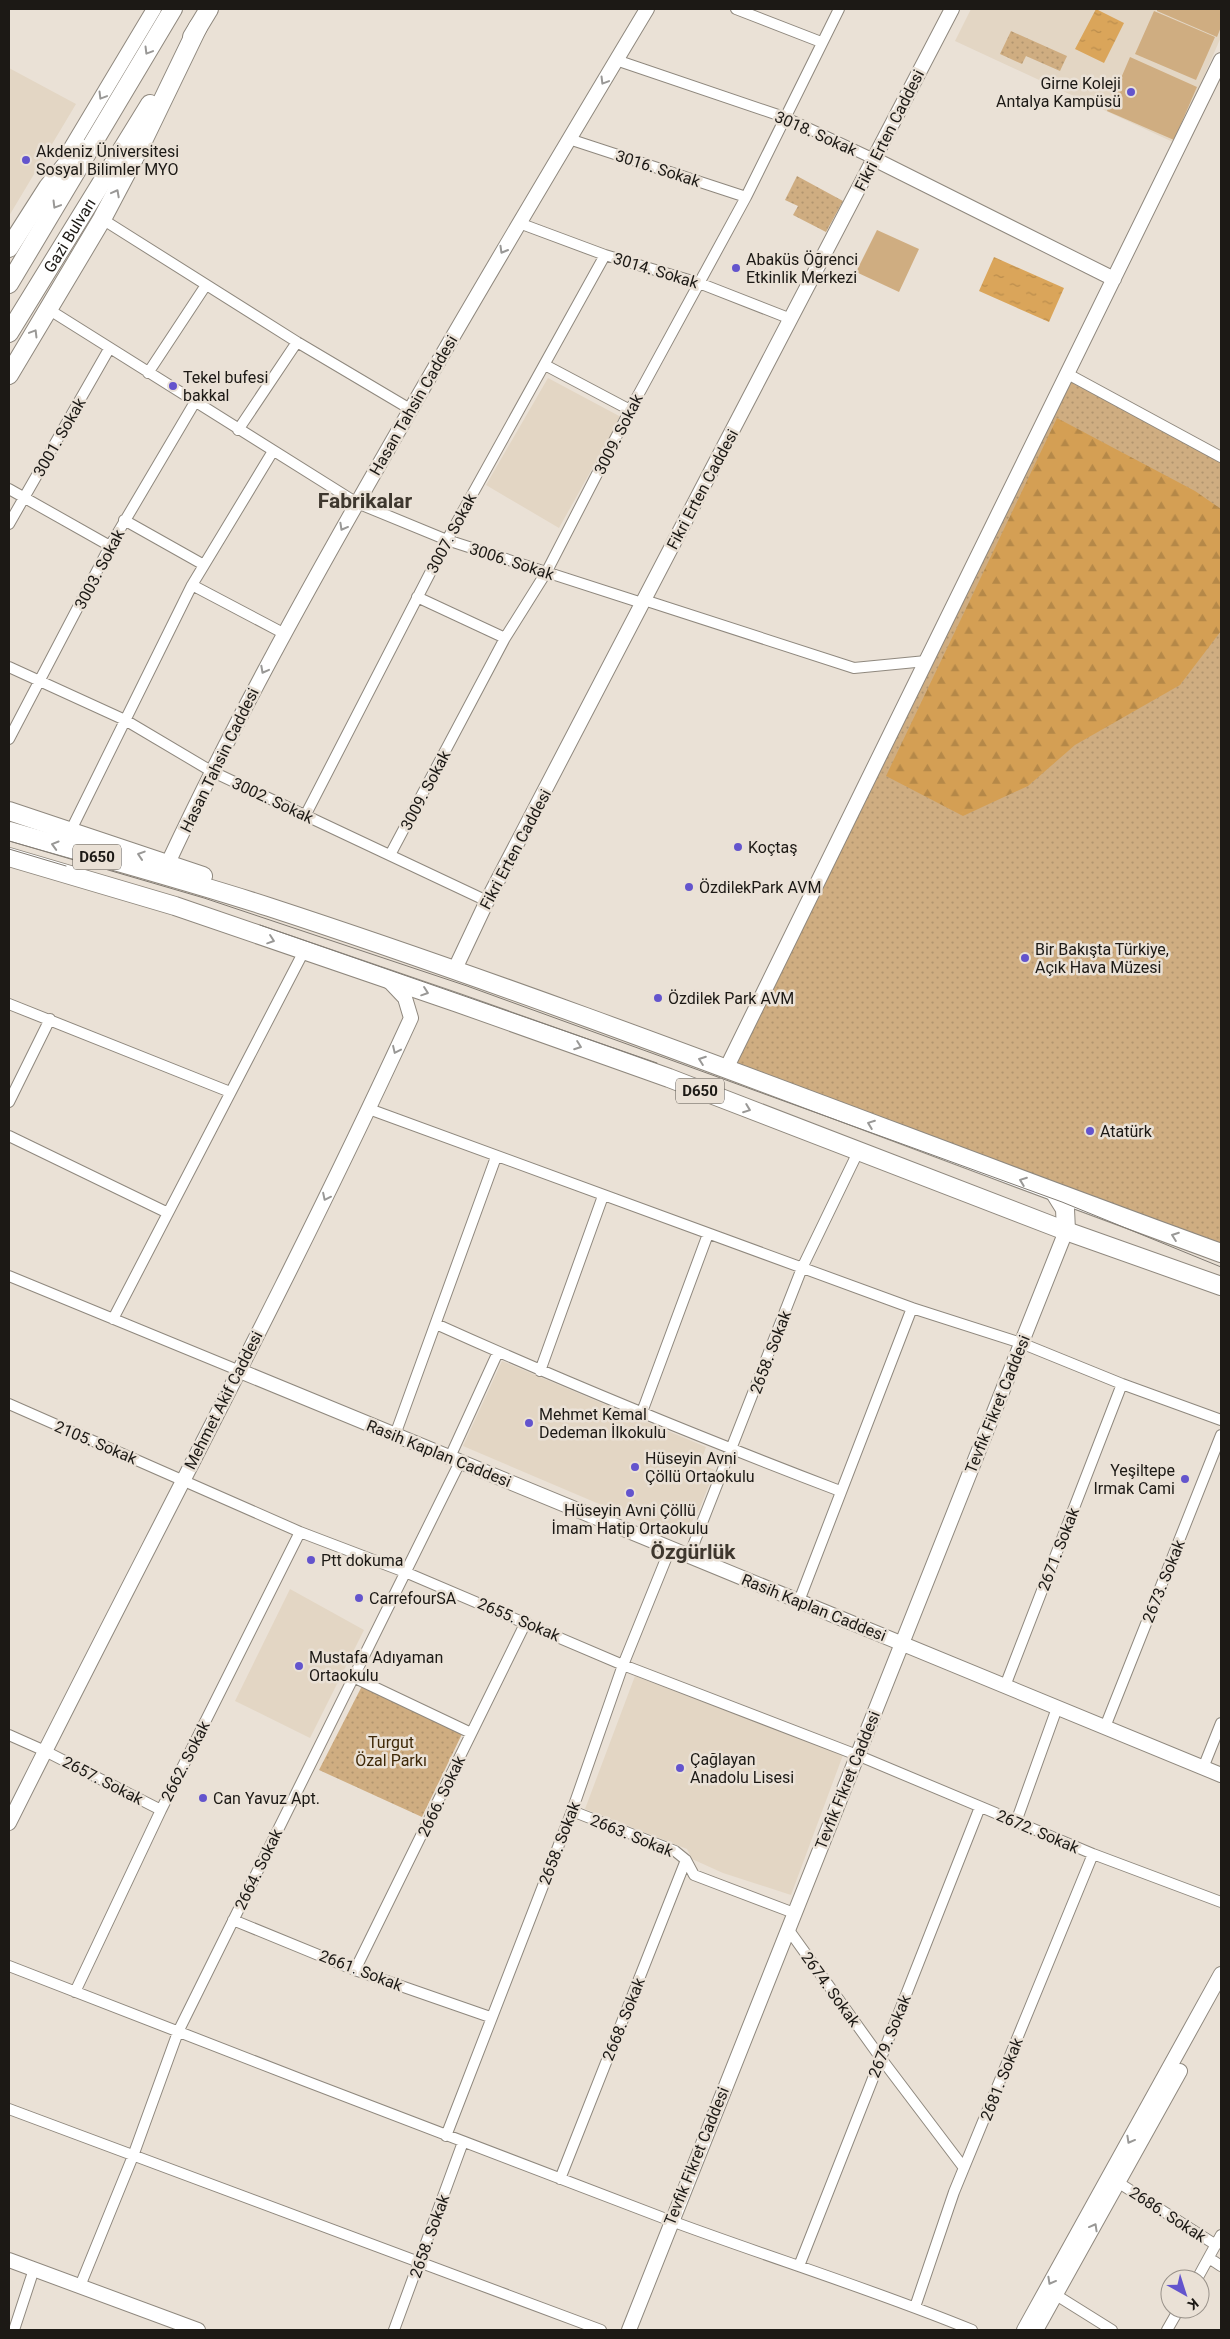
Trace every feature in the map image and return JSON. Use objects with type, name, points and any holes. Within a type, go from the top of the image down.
[{"type":"highway","name":"Gazi Bulvarı","points":[[9,284],[173,9]]},
{"type":"highway","name":"Gazi Bulvarı","points":[[9,333],[209,9]]},
{"type":"highway","points":[[9,375],[102,219],[141,145],[198,26]]},
{"type":"highway","points":[[9,248],[48,187],[120,99]]},
{"type":"highway","points":[[9,811],[168,863],[215,881],[267,906]]},
{"type":"highway","name":"D650","points":[[9,831],[267,906],[454,971],[726,1069],[1055,1193],[1221,1253]]},
{"type":"highway","name":"D650","points":[[9,857],[176,906],[669,1078],[1066,1231],[1221,1286]]},
{"type":"highway","points":[[9,865],[178,917],[238,929]]},
{"type":"highway","points":[[1055,1193],[1065,1210],[1066,1231]]},
{"type":"street","points":[[48,187],[154,9]]},
{"type":"street","name":"Hasan Tahsin Caddesi","points":[[168,863],[211,771],[283,633],[410,409],[647,9]]},
{"type":"street","points":[[736,9],[821,42]]},
{"type":"street","name":"3009. Sokak","points":[[390,856],[505,638],[547,571],[630,410],[746,197],[821,42],[839,9]]},
{"type":"street","name":"Fikri Erten Caddesi","points":[[454,971],[487,901],[952,9]]},
{"type":"street","name":"3018. Sokak","points":[[616,60],[784,117],[874,159],[1114,279]]},
{"type":"street","points":[[726,1069],[1221,60]]},
{"type":"street","name":"3016. Sokak","points":[[569,139],[746,197]]},
{"type":"street","points":[[102,219],[297,342],[410,409]]},
{"type":"street","name":"3014. Sokak","points":[[519,223],[605,255],[699,283],[791,319]]},
{"type":"street","name":"3007. Sokak","points":[[305,816],[447,540],[605,255]]},
{"type":"street","points":[[148,373],[206,285]]},
{"type":"street","name":"3006. Sokak","points":[[48,309],[357,503],[447,540],[854,668],[926,661]]},
{"type":"street","points":[[238,430],[297,342]]},
{"type":"street","name":"3001. Sokak","points":[[9,524],[109,349]]},
{"type":"street","points":[[545,365],[630,410]]},
{"type":"street","points":[[1066,373],[1221,457]]},
{"type":"street","name":"3003. Sokak","points":[[9,739],[124,520],[195,402]]},
{"type":"street","points":[[70,832],[192,585],[273,451]]},
{"type":"street","points":[[9,488],[110,546]]},
{"type":"street","points":[[124,520],[204,565]]},
{"type":"street","points":[[192,585],[283,633]]},
{"type":"street","points":[[417,597],[505,638]]},
{"type":"street","name":"3002. Sokak","points":[[9,667],[125,720],[211,771],[487,901]]},
{"type":"street","points":[[113,1319],[304,951]]},
{"type":"street","name":"Mehmet Akif Caddesi","points":[[9,1823],[183,1478],[240,1371],[369,1109],[411,1018],[405,998],[386,978]]},
{"type":"street","points":[[9,1004],[230,1092]]},
{"type":"street","points":[[9,1102],[50,1019]]},
{"type":"street","points":[[369,1109],[912,1308],[1021,1343],[1122,1384],[1221,1420]]},
{"type":"street","points":[[9,1136],[168,1213]]},
{"type":"street","name":"2658. Sokak","points":[[689,1556],[802,1268],[858,1152]]},
{"type":"street","points":[[396,1435],[496,1157]]},
{"type":"street","points":[[540,1371],[603,1196]]},
{"type":"street","name":"Tevfik Fikret Caddesi","points":[[629,2330],[670,2220],[1066,1231]]},
{"type":"street","points":[[642,1412],[708,1234]]},
{"type":"street","points":[[9,1276],[240,1371]]},
{"type":"street","points":[[799,1601],[912,1308]]},
{"type":"street","points":[[436,1324],[540,1371],[732,1450],[840,1491]]},
{"type":"street","name":"2664. Sokak","points":[[80,2286],[133,2156],[178,2032],[405,1572],[455,1459],[498,1352]]},
{"type":"street","name":"Rasih Kaplan Caddesi","points":[[240,1371],[1221,1775]]},
{"type":"street","name":"2671. Sokak","points":[[1004,1686],[1122,1384]]},
{"type":"street","name":"2105. Sokak","points":[[9,1404],[183,1478]]},
{"type":"street","name":"2673. Sokak","points":[[1105,1727],[1221,1436]]},
{"type":"street","name":"2655. Sokak","points":[[183,1478],[300,1532],[405,1572],[624,1665],[857,1755]]},
{"type":"street","name":"2662. Sokak","points":[[75,1992],[160,1810],[300,1532]]},
{"type":"street","name":"2658. Sokak","points":[[446,2136],[490,2017],[572,1811],[624,1665],[670,1549]]},
{"type":"street","name":"2666. Sokak","points":[[356,1970],[526,1622]]},
{"type":"street","points":[[353,1677],[472,1733]]},
{"type":"street","points":[[1016,1822],[1057,1708]]},
{"type":"street","points":[[1203,1768],[1221,1723]]},
{"type":"street","name":"2657. Sokak","points":[[9,1735],[45,1751],[160,1810]]},
{"type":"street","name":"2672. Sokak","points":[[857,1755],[1093,1854],[1221,1902]]},
{"type":"street","name":"2679. Sokak","points":[[799,2266],[980,1807]]},
{"type":"street","name":"2663. Sokak","points":[[572,1811],[675,1851],[686,1860],[694,1875],[794,1913]]},
{"type":"street","name":"2681. Sokak","points":[[915,2307],[964,2168],[1093,1854]]},
{"type":"street","name":"2668. Sokak","points":[[560,2179],[686,1860]]},
{"type":"street","name":"2661. Sokak","points":[[233,1920],[356,1970],[490,2017]]},
{"type":"street","name":"2674. Sokak","points":[[788,1929],[880,2058],[964,2168]]},
{"type":"street","points":[[9,1966],[446,2136],[670,2220],[915,2307],[972,2330]]},
{"type":"street","points":[[1024,2330],[1221,1974]]},
{"type":"street","points":[[1036,2330],[1119,2183],[1221,1993]]},
{"type":"street","points":[[9,2109],[601,2330]]},
{"type":"street","name":"2658. Sokak","points":[[394,2330],[420,2264],[463,2142]]},
{"type":"street","name":"2686. Sokak","points":[[1119,2183],[1216,2245]]},
{"type":"street","points":[[1203,2269],[1221,2235]]},
{"type":"street","name":"2686. Sokak","points":[[1209,2258],[1221,2266]]},
{"type":"street","points":[[9,2260],[198,2330]]},
{"type":"street","points":[[14,2330],[34,2269]]},
{"type":"street","points":[[1056,2295],[1112,2330]]},
{"type":"street","points":[[1167,2330],[1173,2319]]},
{"type":"shaded area","name":"Girne Koleji Antalya Kampüsü","points":[[971,9],[1221,9],[1221,37],[1175,143],[955,41]]},
{"type":"shaded area","name":"Akdeniz Üniversitesi Sosyal Bilimler MYO","points":[[9,68],[76,104],[9,216]]},
{"type":"shaded area","points":[[548,378],[621,417],[559,528],[486,485]]},
{"type":"shaded area","points":[[502,1361],[706,1447],[700,1464],[715,1470],[699,1510],[691,1523],[672,1535],[463,1446]]},
{"type":"shaded area","name":"Mustafa Adıyaman Ortaokulu","points":[[290,1589],[364,1630],[310,1738],[235,1701]]},
{"type":"shaded area","name":"Çağlayan Anadolu Lisesi","points":[[635,1676],[843,1755],[791,1895],[723,1873],[692,1859],[687,1849],[585,1809]]},
{"type":"green space","points":[[1157,9],[1221,9],[1221,27],[1217,37],[1157,11]]},
{"type":"green space","points":[[1154,11],[1215,37],[1196,80],[1135,54]]},
{"type":"green space","points":[[1011,31],[1067,56],[1060,71],[1026,56],[1022,64],[1000,54]]},
{"type":"green space","points":[[1130,57],[1197,87],[1174,140],[1107,111]]},
{"type":"green space","points":[[797,176],[843,201],[826,232],[793,215],[798,206],[785,200]]},
{"type":"green space","points":[[877,230],[919,249],[899,292],[856,272]]},
{"type":"green space","points":[[1066,373],[1221,457],[1221,1252],[726,1069]]},
{"type":"green space","points":[[1057,418],[1195,491],[1221,509],[1221,631],[1180,685],[1075,745],[1028,786],[963,816],[886,776]]},
{"type":"green space","name":"Turgut Özal Parkı","points":[[362,1686],[462,1734],[422,1817],[319,1770]]},
{"type":"water","points":[[1096,9],[1124,23],[1104,63],[1075,49]]},
{"type":"water","points":[[994,257],[1064,288],[1049,322],[979,291]]},
{"type":"tram line","points":[[9,841],[204,898],[467,986],[1062,1202],[1221,1267]]},
{"type":"tram line","points":[[9,849],[66,866]]},
{"type":"tram line","points":[[260,925],[657,1063]]},
{"type":"place","name":"Girne Koleji Antalya Kampüsü","points":[[1131,92]]},
{"type":"place","name":"Akdeniz Üniversitesi Sosyal Bilimler MYO","points":[[26,160]]},
{"type":"place","name":"Abaküs Öğrenci Etkinlik Merkezi","points":[[736,268]]},
{"type":"place","name":"Tekel bufesi bakkal","points":[[173,386]]},
{"type":"place","name":"Koçtaş","points":[[738,847]]},
{"type":"place","name":"ÖzdilekPark AVM","points":[[689,887]]},
{"type":"place","name":"Bir Bakışta Türkiye, Açık Hava Müzesi","points":[[1025,958]]},
{"type":"place","name":"Özdilek Park AVM","points":[[658,998]]},
{"type":"place","name":"Atatürk","points":[[1090,1131]]},
{"type":"place","name":"Mehmet Kemal Dedeman İlkokulu","points":[[529,1423]]},
{"type":"place","name":"Hüseyin Avni Çöllü Ortaokulu","points":[[635,1467]]},
{"type":"place","name":"Yeşiltepe Irmak Cami","points":[[1185,1479]]},
{"type":"place","name":"Hüseyin Avni Çöllü İmam Hatip Ortaokulu","points":[[630,1493]]},
{"type":"place","name":"Ptt dokuma","points":[[311,1560]]},
{"type":"place","name":"CarrefourSA","points":[[359,1598]]},
{"type":"place","name":"Mustafa Adıyaman Ortaokulu","points":[[299,1666]]},
{"type":"place","name":"Çağlayan Anadolu Lisesi","points":[[680,1768]]},
{"type":"place","name":"Can Yavuz Apt.","points":[[203,1798]]},
{"type":"district","name":"Fabrikalar","points":[[365,501]]},
{"type":"district","name":"Özgürlük","points":[[693,1552]]}]
